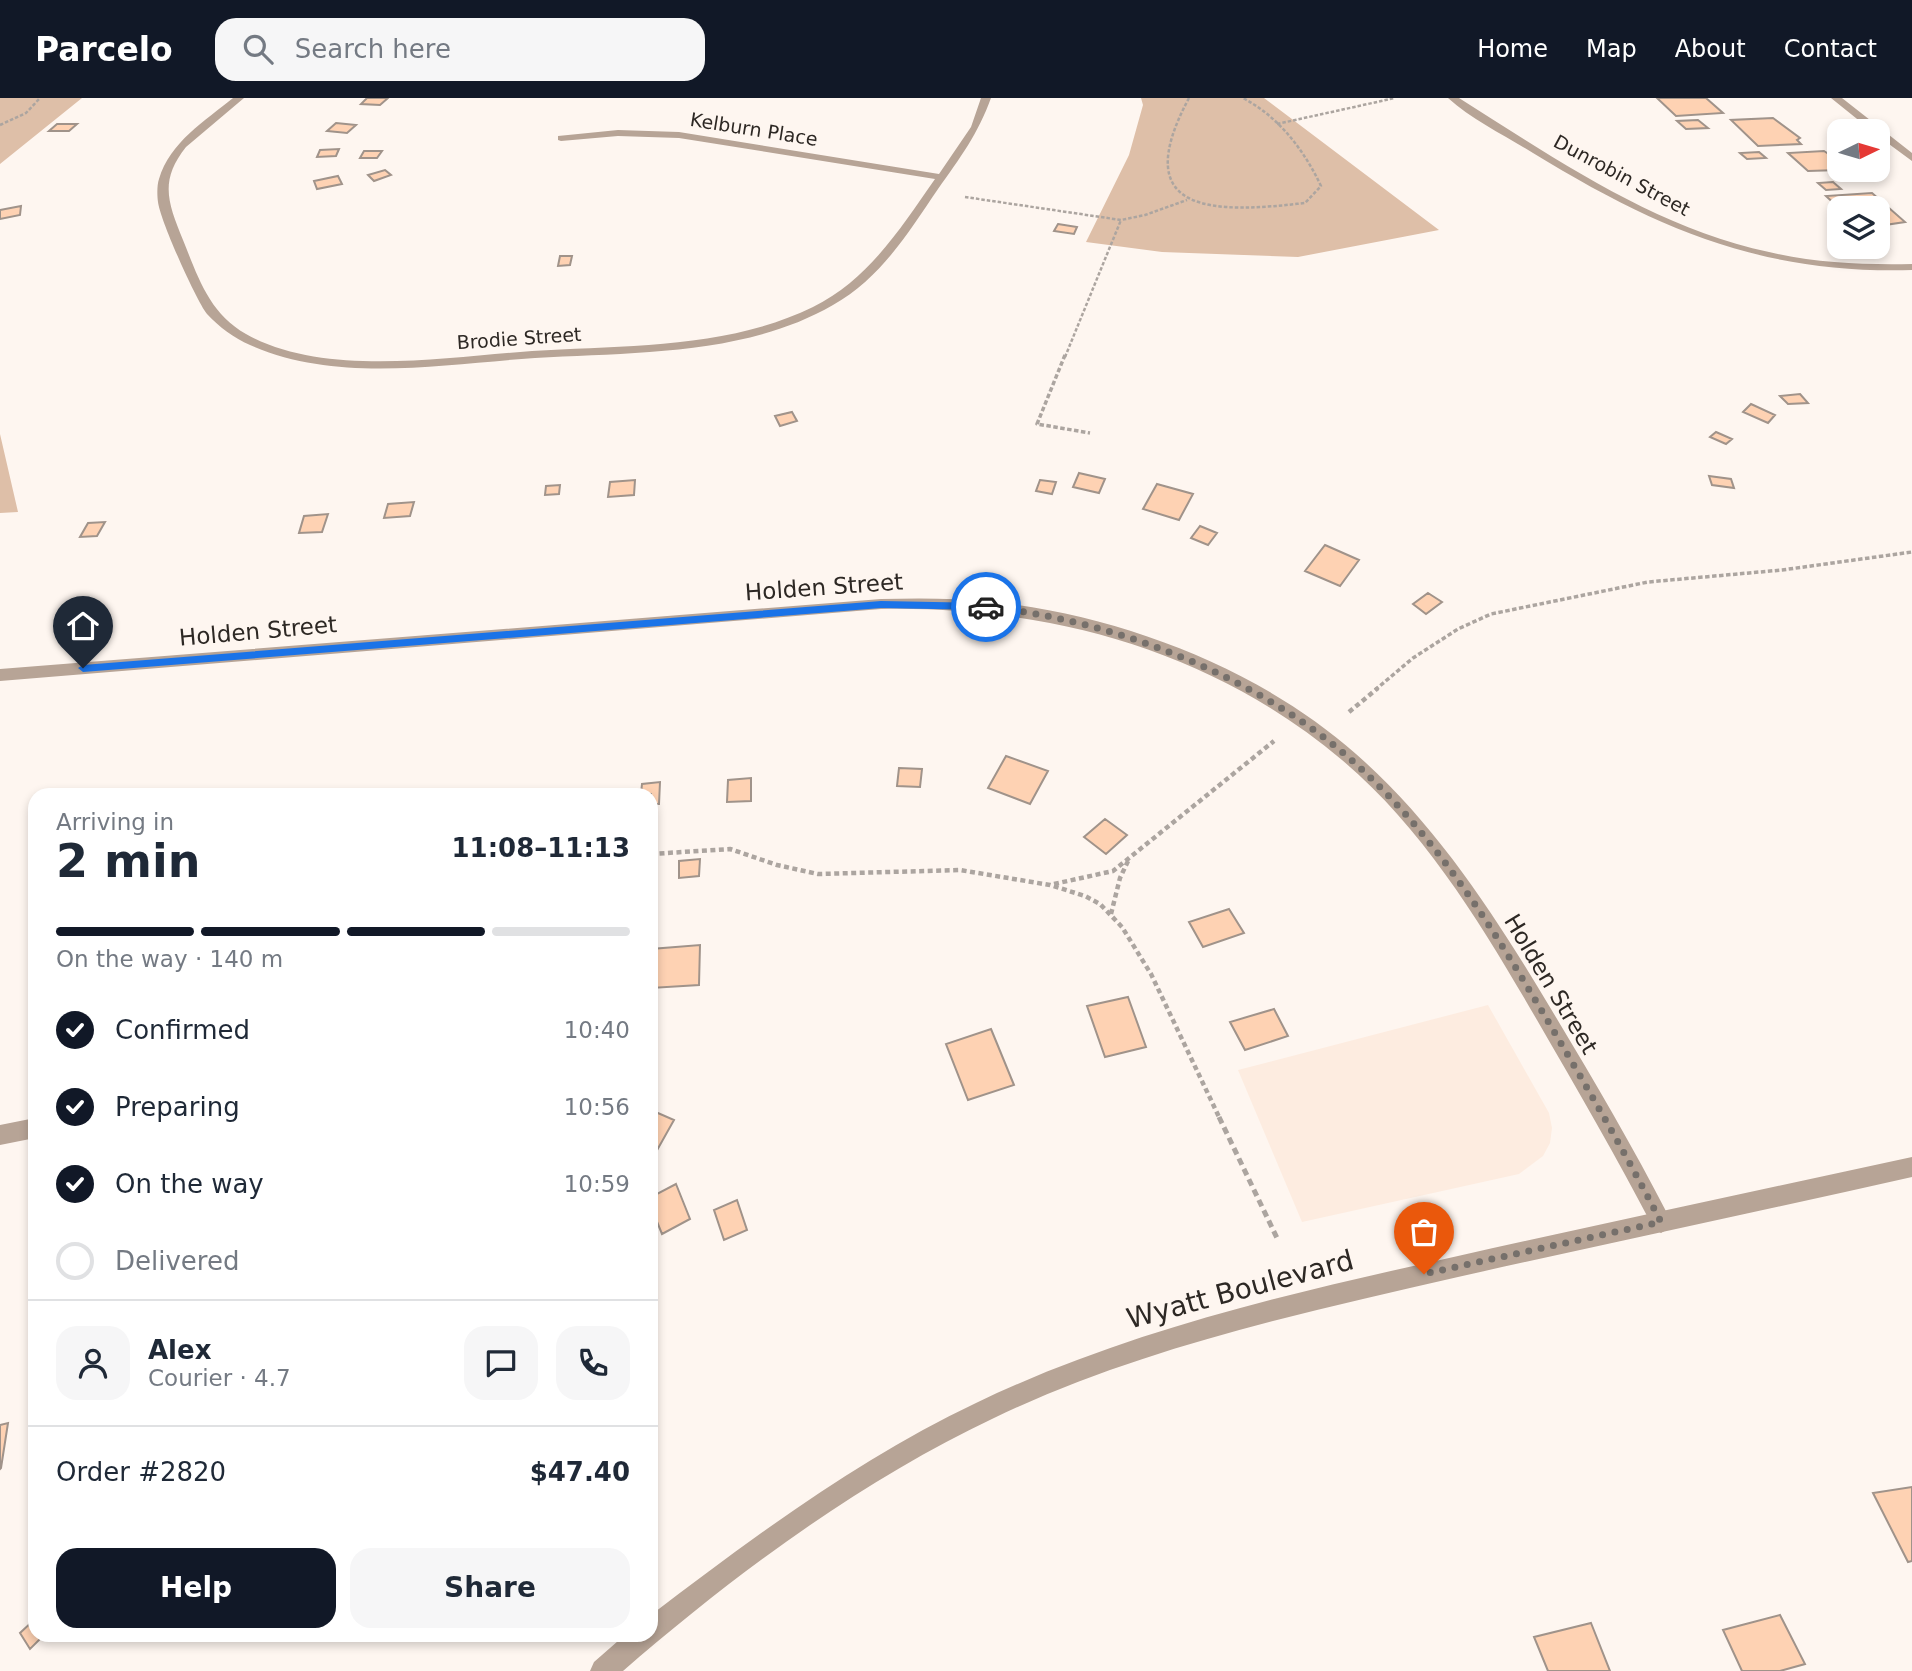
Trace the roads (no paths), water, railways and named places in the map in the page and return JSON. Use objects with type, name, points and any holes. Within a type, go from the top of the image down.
[{"type":"street","name":"Brodie Street","points":[[239,98],[183,145],[174,156],[163,181],[163,204],[202,299],[211,313],[226,327],[244,338],[266,347],[321,360],[420,362],[639,348],[715,340],[769,328],[812,312],[863,280],[888,254],[976,127],[986,98]]},
{"type":"street","name":"Dunrobin Street","points":[[1453,98],[1620,198],[1693,232],[1749,251],[1786,258],[1840,266],[1912,267]]},
{"type":"street","points":[[1836,98],[1912,158]]},
{"type":"street","name":"Kelburn Place","points":[[561,138],[618,133],[679,135],[941,177]]},
{"type":"street","name":"Holden Street","points":[[0,675],[881,604],[942,604],[1039,614],[1140,642],[1236,683],[1268,700],[1322,736],[1358,766],[1407,816],[1472,899],[1502,944],[1597,1103],[1661,1222]]},
{"type":"street","points":[[0,1135],[28,1129]]},
{"type":"street","name":"Wyatt Boulevard","points":[[658,1626],[785,1530],[907,1451],[992,1407],[1058,1378],[1191,1331],[1251,1314],[1912,1167]]},
{"type":"street","points":[[603,1671],[637,1642]]}]
